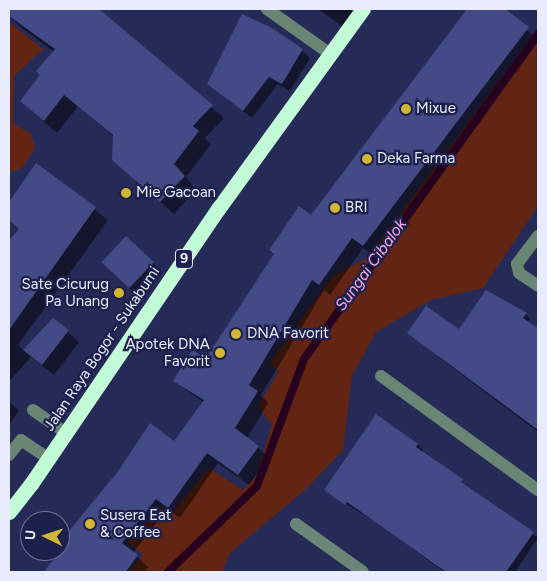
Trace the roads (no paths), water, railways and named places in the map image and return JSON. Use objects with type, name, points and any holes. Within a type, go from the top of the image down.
[{"type":"highway","name":"Jalan Raya Bogor - Sukabumi","points":[[9,512],[49,459],[218,209],[363,9]]},
{"type":"street","points":[[267,9],[330,54]]},
{"type":"street","points":[[538,236],[517,264],[517,269],[538,286]]},
{"type":"street","points":[[381,376],[538,490]]},
{"type":"street","points":[[33,410],[66,433]]},
{"type":"street","points":[[9,455],[21,440],[49,459]]},
{"type":"street","points":[[296,524],[363,572]]},
{"type":"waterway","name":"Sungai Cibalok","points":[[168,572],[257,486],[304,359],[538,34]]},
{"type":"place","name":"Mixue","points":[[406,109]]},
{"type":"place","name":"Deka Farma","points":[[367,159]]},
{"type":"place","name":"Mie Gacoan","points":[[126,193]]},
{"type":"place","name":"BRI","points":[[335,208]]},
{"type":"place","name":"Sate Cicurug Pa Unang","points":[[119,293]]},
{"type":"place","name":"DNA Favorit","points":[[236,334]]},
{"type":"place","name":"Apotek DNA Favorit","points":[[220,353]]},
{"type":"place","name":"Susera Eat & Coffee","points":[[90,524]]}]
